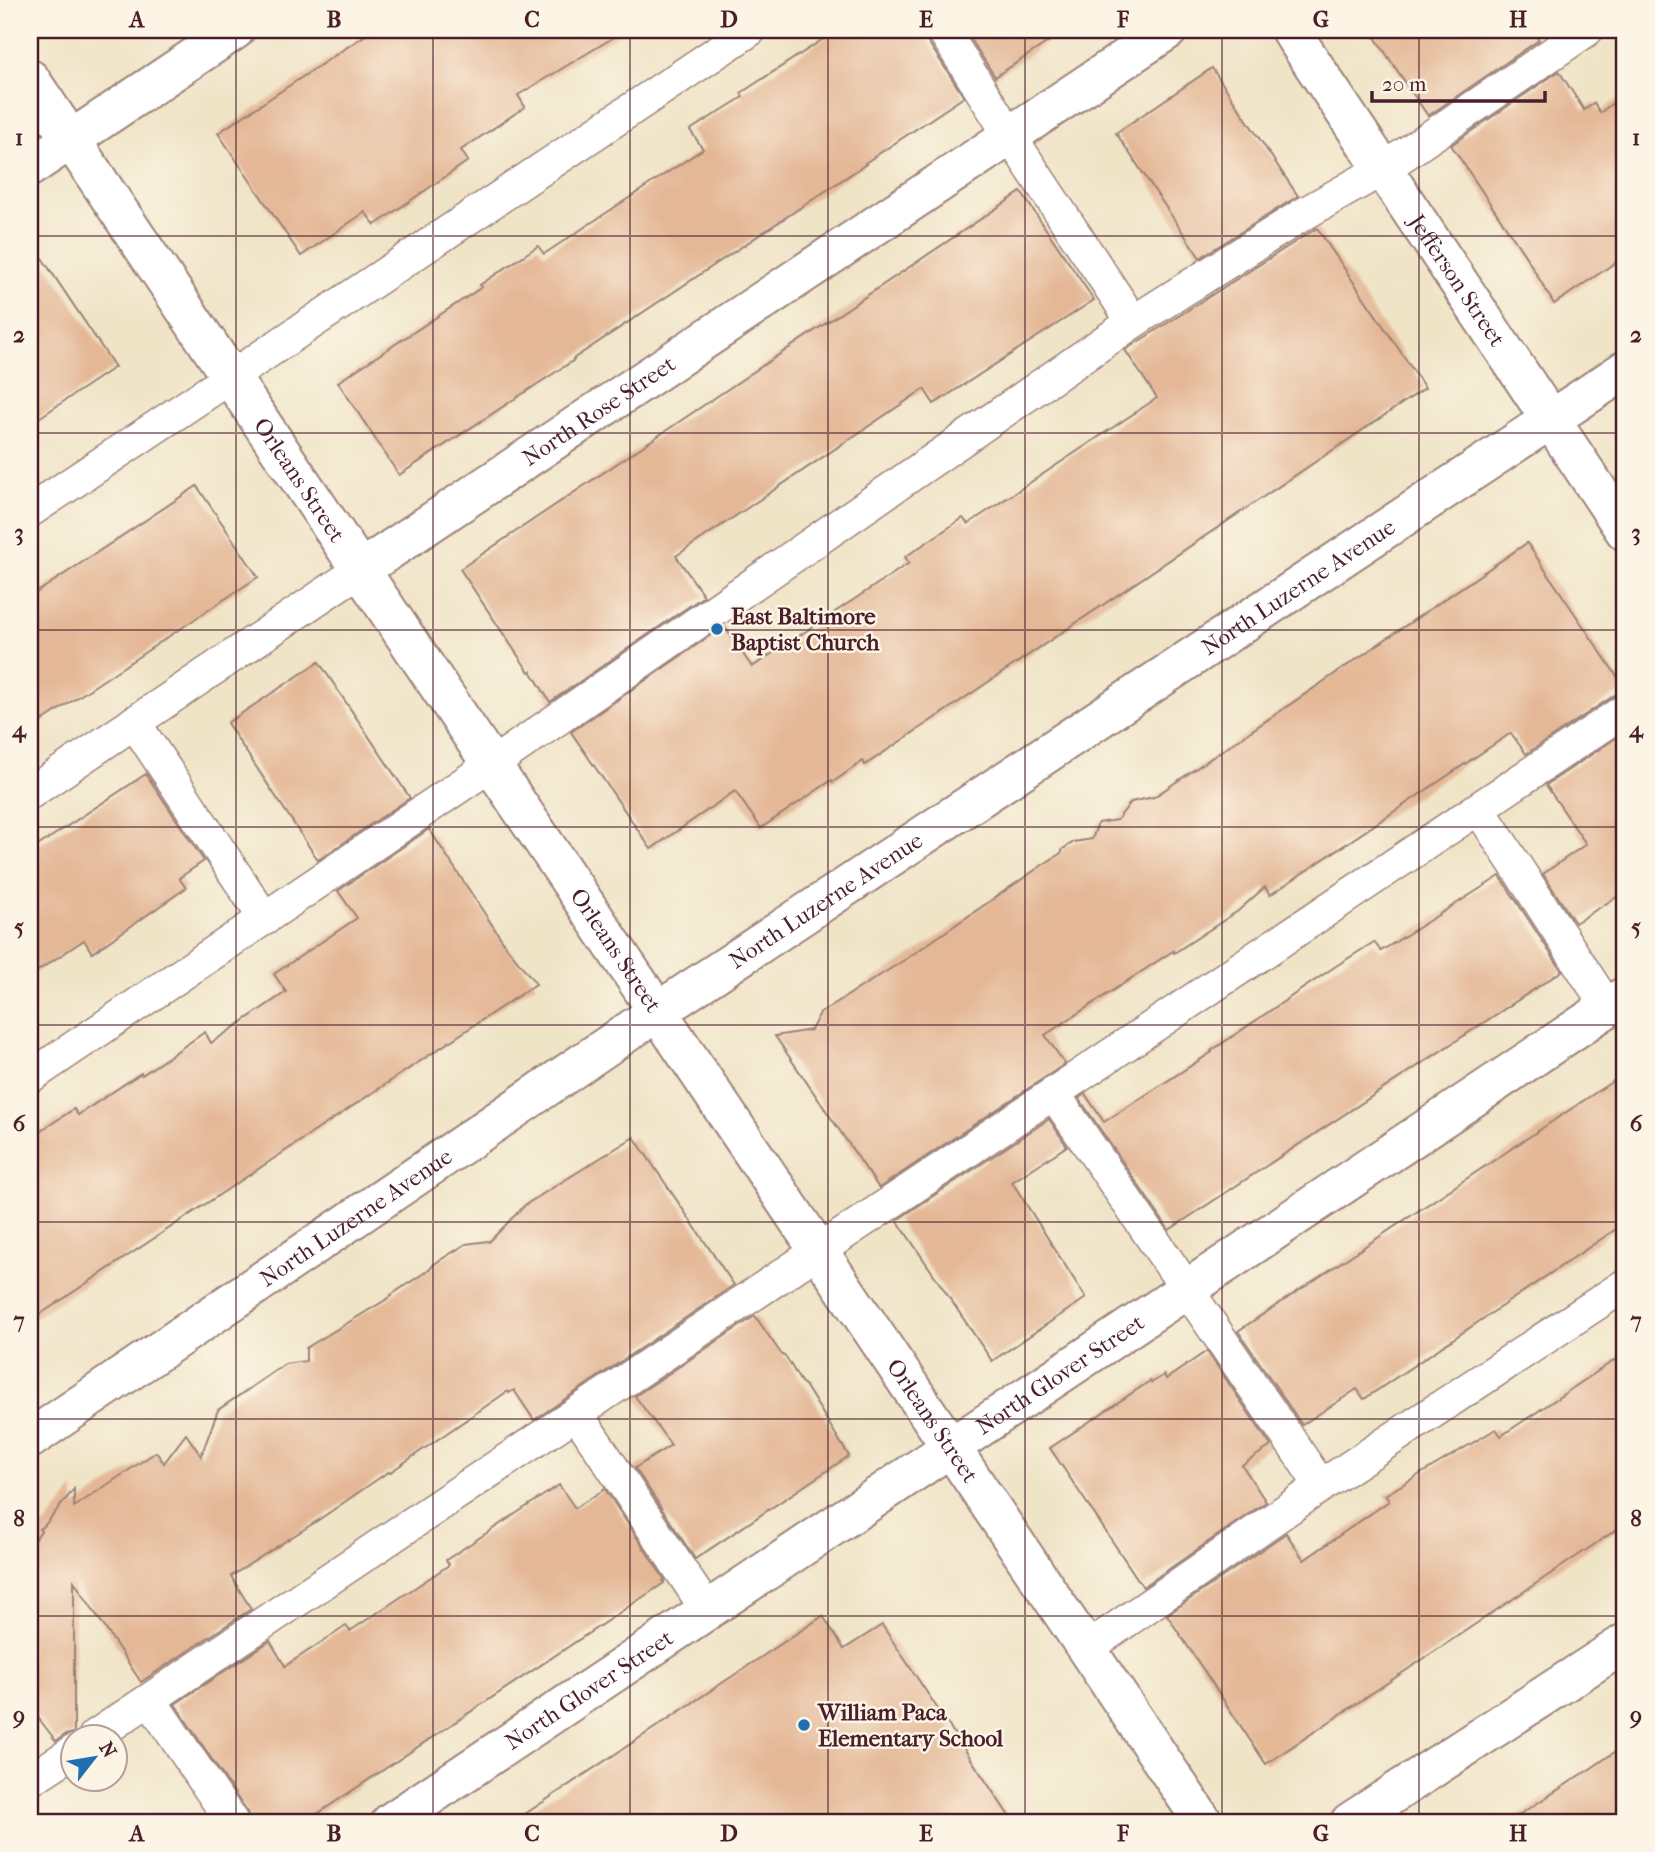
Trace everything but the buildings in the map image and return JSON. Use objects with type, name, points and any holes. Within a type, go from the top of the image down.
[{"type":"street","points":[[30,167],[236,30]]},
{"type":"street","name":"North Rose Street","points":[[360,570],[1168,30]]},
{"type":"street","name":"Jefferson Street","points":[[1290,30],[1625,531]]},
{"type":"street","name":"Orleans Street","points":[[30,79],[1203,1822]]},
{"type":"street","name":"North Luzerne Avenue","points":[[30,1439],[657,1012],[1625,370]]},
{"type":"street","name":"North Glover Street","points":[[391,1822],[1616,1002]]},
{"type":"street","points":[[1350,1822],[1625,1643]]},
{"type":"lane","points":[[30,511],[750,30]]},
{"type":"lane","points":[[943,30],[1133,322]]},
{"type":"lane","points":[[30,1077],[491,765],[1133,322],[1302,215],[1383,169],[1587,30]]},
{"type":"lane","name":"North Rose Street","points":[[30,793],[360,570]]},
{"type":"lane","points":[[117,1722],[1625,710]]},
{"type":"lane","points":[[134,722],[265,919]]},
{"type":"lane","points":[[1479,809],[1616,1002]]},
{"type":"lane","points":[[1054,1094],[1321,1486]]},
{"type":"lane","points":[[1086,1649],[1321,1486],[1625,1285]]},
{"type":"lane","points":[[577,1414],[707,1610]]},
{"type":"lane","points":[[150,1700],[232,1822]]},
{"type":"lane","points":[[30,1780],[60,1760]]},
{"type":"place","name":"East Baltimore Baptist Church","points":[[717,629]]},
{"type":"place","name":"William Paca Elementary School","points":[[804,1725]]}]
